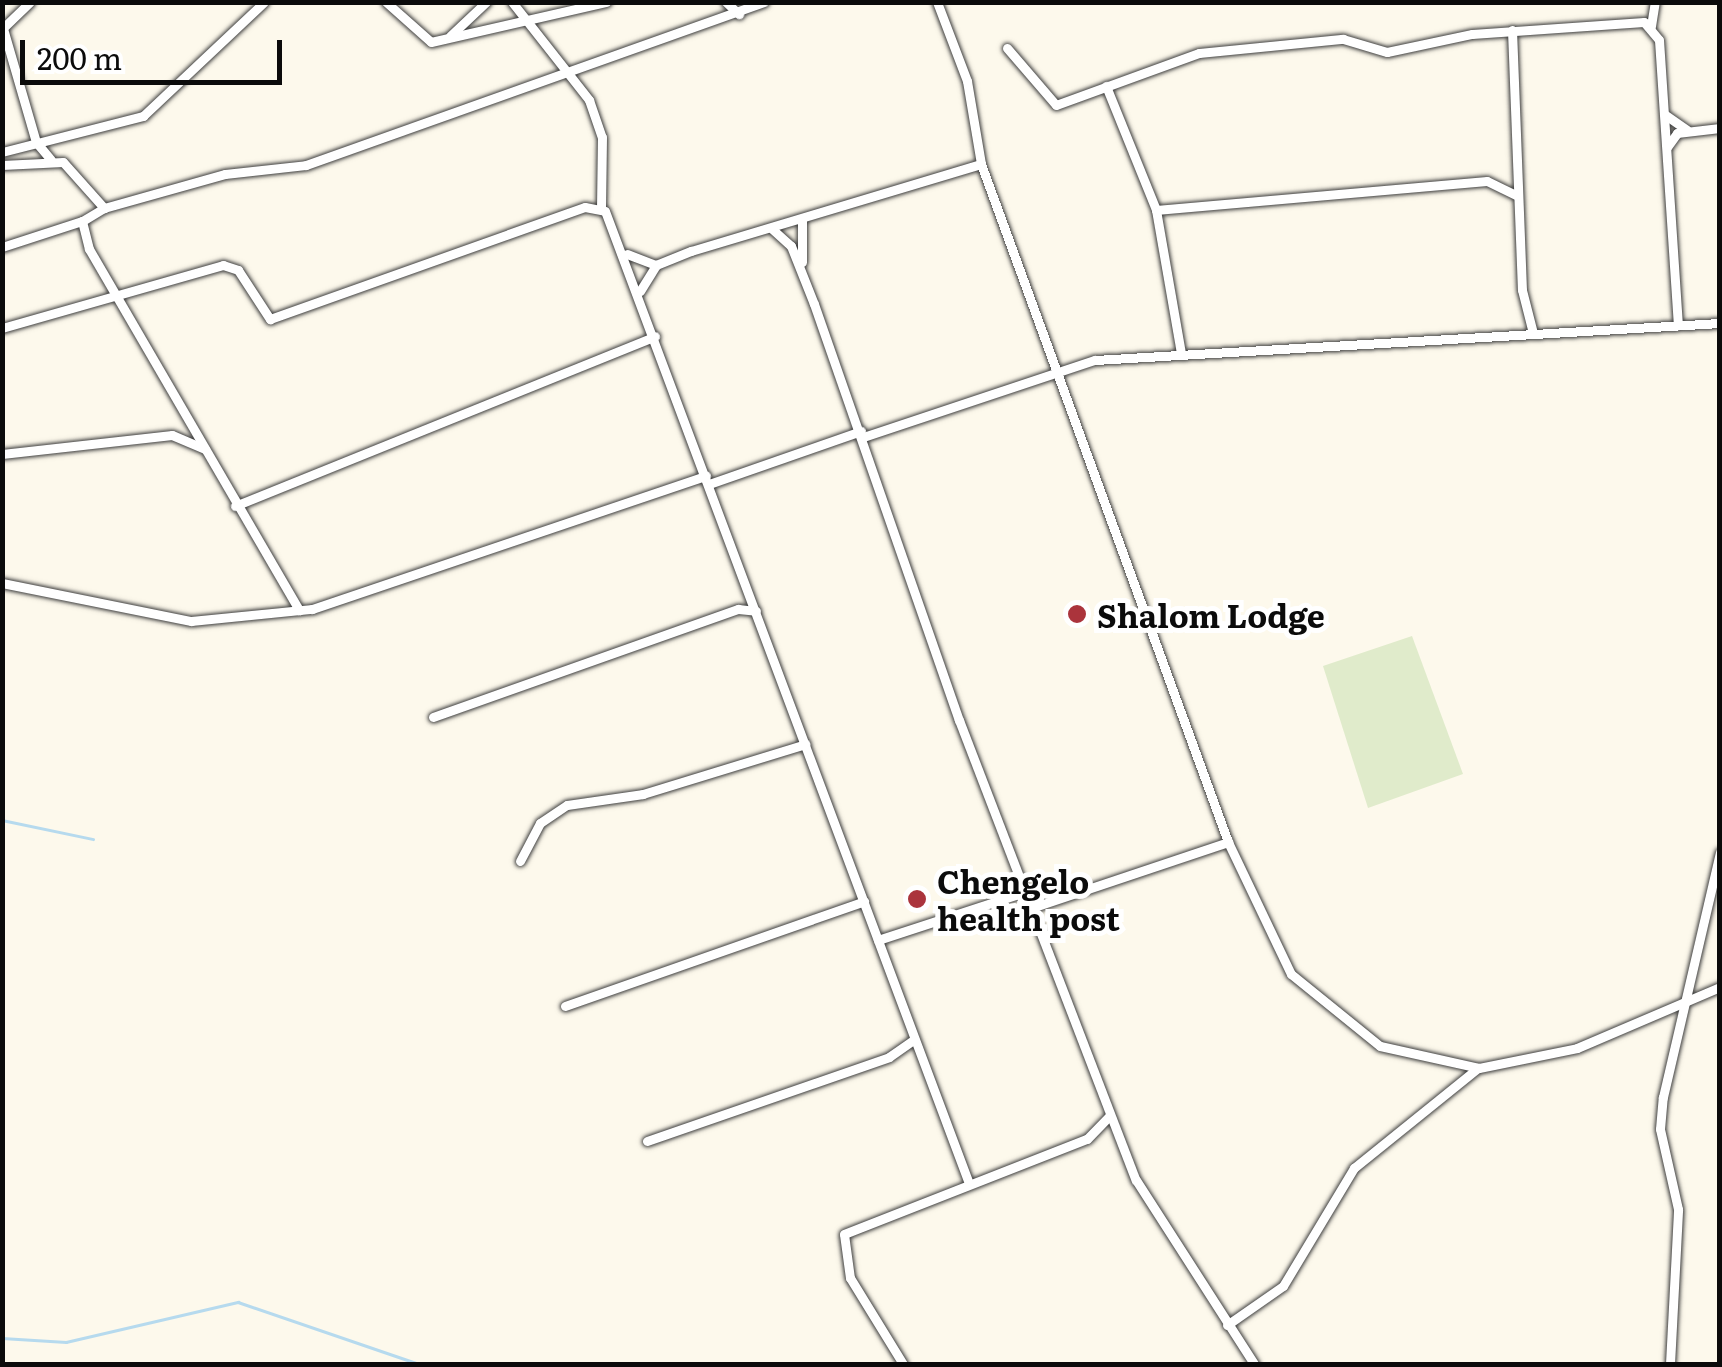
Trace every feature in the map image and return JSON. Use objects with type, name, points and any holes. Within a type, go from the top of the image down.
[{"type":"street","points":[[30,2],[3,26],[36,142],[51,160]]},
{"type":"street","points":[[2,152],[143,116],[264,2]]},
{"type":"street","points":[[386,2],[430,42],[606,2]]},
{"type":"street","points":[[448,38],[486,2]]},
{"type":"street","points":[[512,2],[577,73],[602,138],[601,208],[640,292],[968,1182]]},
{"type":"street","points":[[726,2],[739,14]]},
{"type":"street","points":[[2,247],[82,221],[104,208],[225,174],[306,165],[577,73],[764,2]]},
{"type":"street","points":[[937,2],[967,82],[982,164],[1252,906],[1311,996],[1380,1046],[1444,1064],[1479,1068],[1535,1062],[1720,987]]},
{"type":"street","points":[[1656,2],[1651,26],[1664,114],[1678,325]]},
{"type":"street","points":[[1007,48],[1056,106],[1200,53],[1343,39],[1388,52],[1512,30],[1625,18],[1651,26]]},
{"type":"street","points":[[1512,30],[1516,195],[1533,332]]},
{"type":"street","points":[[1106,86],[1156,210],[1181,353]]},
{"type":"street","points":[[1664,114],[1688,130],[1720,128]]},
{"type":"street","points":[[1666,150],[1688,130]]},
{"type":"street","points":[[2,164],[51,160],[75,167],[104,208]]},
{"type":"street","points":[[625,253],[656,265],[982,164]]},
{"type":"street","points":[[1156,210],[1487,181],[1516,195]]},
{"type":"street","points":[[2,328],[230,266],[270,318],[601,208]]},
{"type":"street","points":[[802,220],[803,275]]},
{"type":"street","points":[[82,221],[194,422],[282,594],[299,610]]},
{"type":"street","points":[[770,228],[803,275],[1136,1180],[1254,1364]]},
{"type":"street","points":[[640,292],[656,265]]},
{"type":"street","points":[[105,298],[113,282]]},
{"type":"street","points":[[2,583],[191,621],[299,610],[466,564],[708,480],[1058,369],[1181,353],[1720,322]]},
{"type":"street","points":[[234,506],[246,497],[655,336]]},
{"type":"street","points":[[182,436],[194,422]]},
{"type":"street","points":[[2,454],[182,436],[208,451]]},
{"type":"street","points":[[228,492],[246,497]]},
{"type":"street","points":[[738,609],[750,592]]},
{"type":"street","points":[[276,613],[282,594]]},
{"type":"street","points":[[433,716],[738,609],[756,611]]},
{"type":"street","points":[[520,861],[540,823],[566,806],[642,794],[806,744]]},
{"type":"street","points":[[1034,907],[1228,842]]},
{"type":"street","points":[[1670,1364],[1678,1209],[1660,1129],[1681,1004],[1720,853]]},
{"type":"street","points":[[878,940],[1028,891]]},
{"type":"street","points":[[565,1006],[864,902]]},
{"type":"street","points":[[647,1141],[889,1057],[913,1040]]},
{"type":"street","points":[[1441,1092],[1444,1064]]},
{"type":"street","points":[[1227,1325],[1282,1286],[1342,1181],[1441,1092],[1479,1068]]},
{"type":"street","points":[[904,1364],[850,1278],[841,1242],[849,1228],[1088,1139],[1110,1115]]},
{"type":"green space","points":[[1412,636],[1463,774],[1368,808],[1323,666]]},
{"type":"waterway","points":[[2,820],[93,839]]},
{"type":"waterway","points":[[2,1338],[66,1342],[238,1302],[419,1364]]},
{"type":"place","name":"Shalom Lodge","points":[[1077,614]]},
{"type":"place","name":"Chengelo health post","points":[[917,899]]}]
